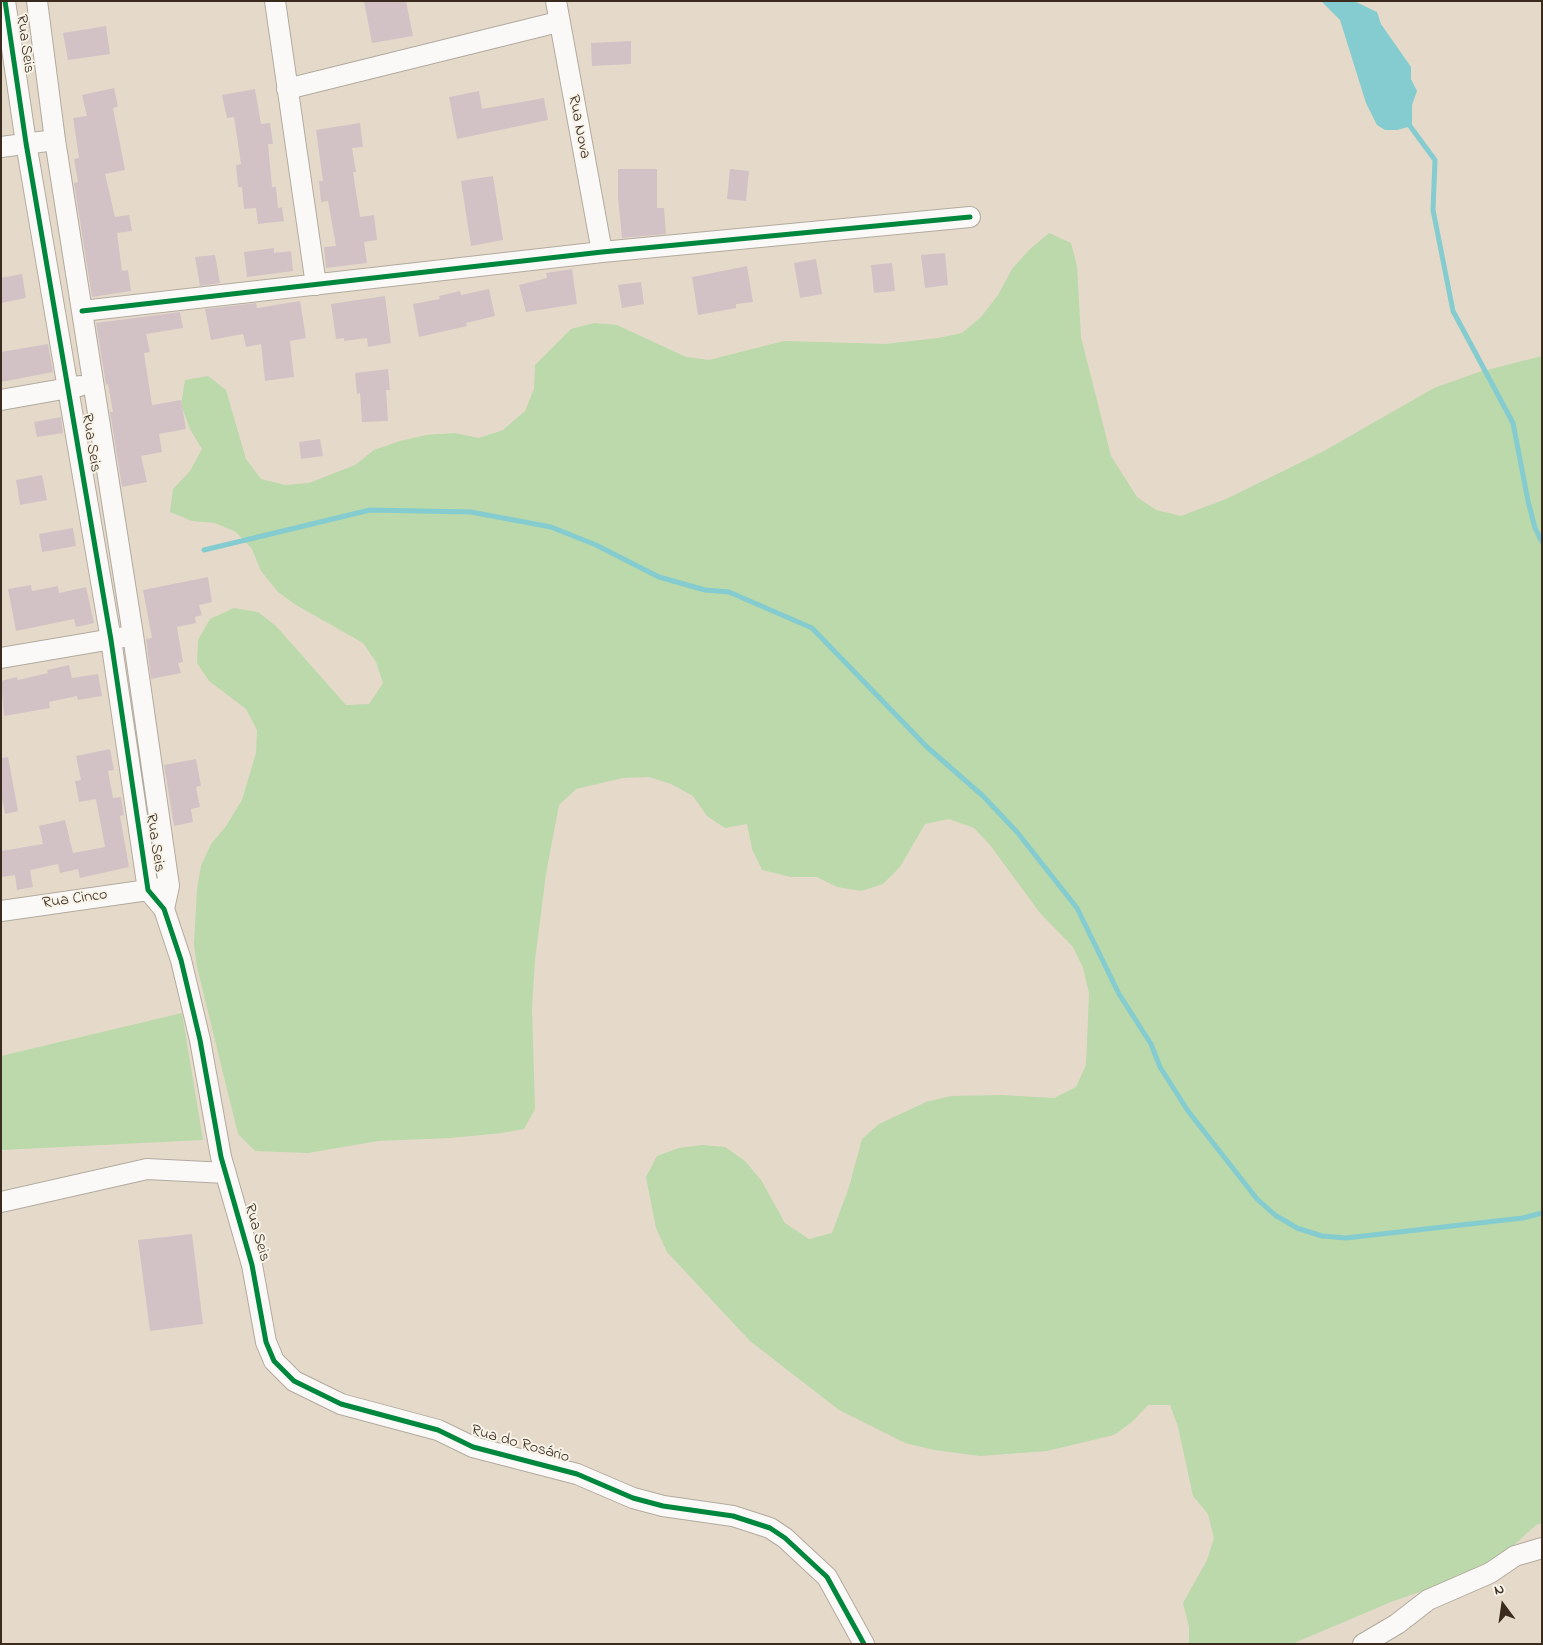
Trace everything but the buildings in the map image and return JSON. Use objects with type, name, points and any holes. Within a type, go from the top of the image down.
[{"type":"street","name":"Rua Seis","points":[[5,1],[26,143],[110,640],[148,890]]},
{"type":"street","points":[[36,1],[55,140],[133,635],[169,886],[164,909]]},
{"type":"street","points":[[275,1],[316,286]]},
{"type":"street","name":"Rua Nova","points":[[556,1],[558,22],[602,252]]},
{"type":"street","points":[[287,89],[558,22]]},
{"type":"street","points":[[1,147],[55,140]]},
{"type":"street","points":[[82,311],[316,286],[602,252],[970,217]]},
{"type":"street","points":[[1,400],[94,383]]},
{"type":"street","points":[[1,658],[133,635]]},
{"type":"street","name":"Rua Cinco","points":[[1,911],[169,886]]},
{"type":"street","points":[[148,890],[164,909]]},
{"type":"street","name":"Rua Seis","points":[[164,909],[181,960],[200,1040],[226,1173],[252,1265],[266,1342],[274,1361],[294,1381]]},
{"type":"street","points":[[1,1202],[147,1169],[226,1173]]},
{"type":"street","name":"Rua do Rosário","points":[[294,1381],[341,1404],[438,1430],[473,1447],[577,1474],[633,1498],[663,1506],[733,1516],[770,1528],[785,1538],[828,1577],[864,1644]]},
{"type":"street","points":[[1363,1644],[1397,1624],[1428,1600],[1490,1573],[1515,1556],[1542,1548]]},
{"type":"green space","points":[[1049,233],[1071,243],[1077,266],[1081,337],[1111,456],[1137,497],[1156,510],[1181,516],[1226,499],[1324,451],[1434,388],[1479,372],[1542,356],[1542,1523],[1536,1525],[1501,1557],[1459,1578],[1391,1602],[1292,1644],[1189,1644],[1189,1627],[1183,1603],[1207,1560],[1214,1538],[1208,1514],[1193,1496],[1178,1427],[1170,1405],[1148,1405],[1132,1422],[1114,1435],[1047,1451],[980,1456],[934,1450],[905,1443],[839,1410],[750,1341],[667,1252],[656,1228],[646,1177],[657,1156],[679,1148],[702,1145],[725,1147],[745,1161],[761,1180],[785,1223],[809,1239],[832,1233],[849,1187],[862,1139],[879,1124],[926,1102],[951,1096],[1002,1095],[1054,1098],[1076,1087],[1086,1065],[1089,993],[1083,968],[1073,947],[1040,913],[990,845],[974,828],[949,819],[925,824],[900,867],[883,884],[861,891],[837,887],[817,877],[791,877],[762,870],[752,849],[747,824],[725,828],[707,816],[693,796],[671,784],[649,777],[623,778],[576,789],[559,805],[546,874],[535,960],[532,1008],[535,1109],[524,1129],[502,1133],[450,1138],[378,1141],[308,1153],[255,1151],[238,1134],[197,967],[194,944],[197,889],[201,866],[211,844],[226,826],[242,800],[256,753],[257,730],[246,709],[209,681],[197,663],[198,640],[210,619],[234,608],[258,612],[276,626],[346,705],[369,704],[383,683],[376,662],[363,643],[296,605],[278,592],[261,571],[252,549],[236,532],[215,523],[192,521],[170,512],[173,489],[190,471],[202,449],[190,429],[181,405],[185,380],[208,376],[226,390],[246,459],[261,479],[285,485],[309,483],[355,465],[374,450],[400,441],[426,435],[455,433],[479,438],[503,430],[525,411],[534,389],[535,365],[571,329],[594,323],[617,325],[686,357],[709,360],[784,341],[885,344],[938,338],[962,333],[981,317],[998,295],[1012,269],[1029,250]]},
{"type":"green space","points":[[182,1013],[203,1140],[1,1150],[1,1056]]},
{"type":"water","points":[[1321,1],[1354,1],[1377,12],[1381,24],[1411,67],[1411,79],[1417,91],[1412,105],[1412,126],[1397,130],[1385,130],[1377,125],[1366,103],[1340,20]]},
{"type":"waterway","points":[[1407,122],[1435,160],[1433,210],[1453,311],[1513,423],[1528,501],[1535,528],[1542,542]]},
{"type":"waterway","points":[[204,550],[370,510],[471,512],[551,527],[596,545],[659,577],[705,590],[729,592],[812,628],[927,747],[983,796],[1017,832],[1077,908],[1119,994],[1151,1044],[1160,1067],[1188,1111],[1257,1199],[1275,1215],[1297,1228],[1322,1236],[1346,1238],[1523,1218],[1542,1213]]},
{"type":"cycle path","points":[[5,1],[26,143],[111,640],[148,890],[164,909],[181,960],[200,1040],[221,1157],[252,1265],[266,1342],[274,1361],[294,1381],[341,1404],[438,1430],[473,1447],[577,1474],[633,1498],[663,1506],[733,1516],[770,1528],[785,1538],[827,1577],[864,1644]]},
{"type":"cycle path","points":[[82,311],[602,252],[970,217]]}]
